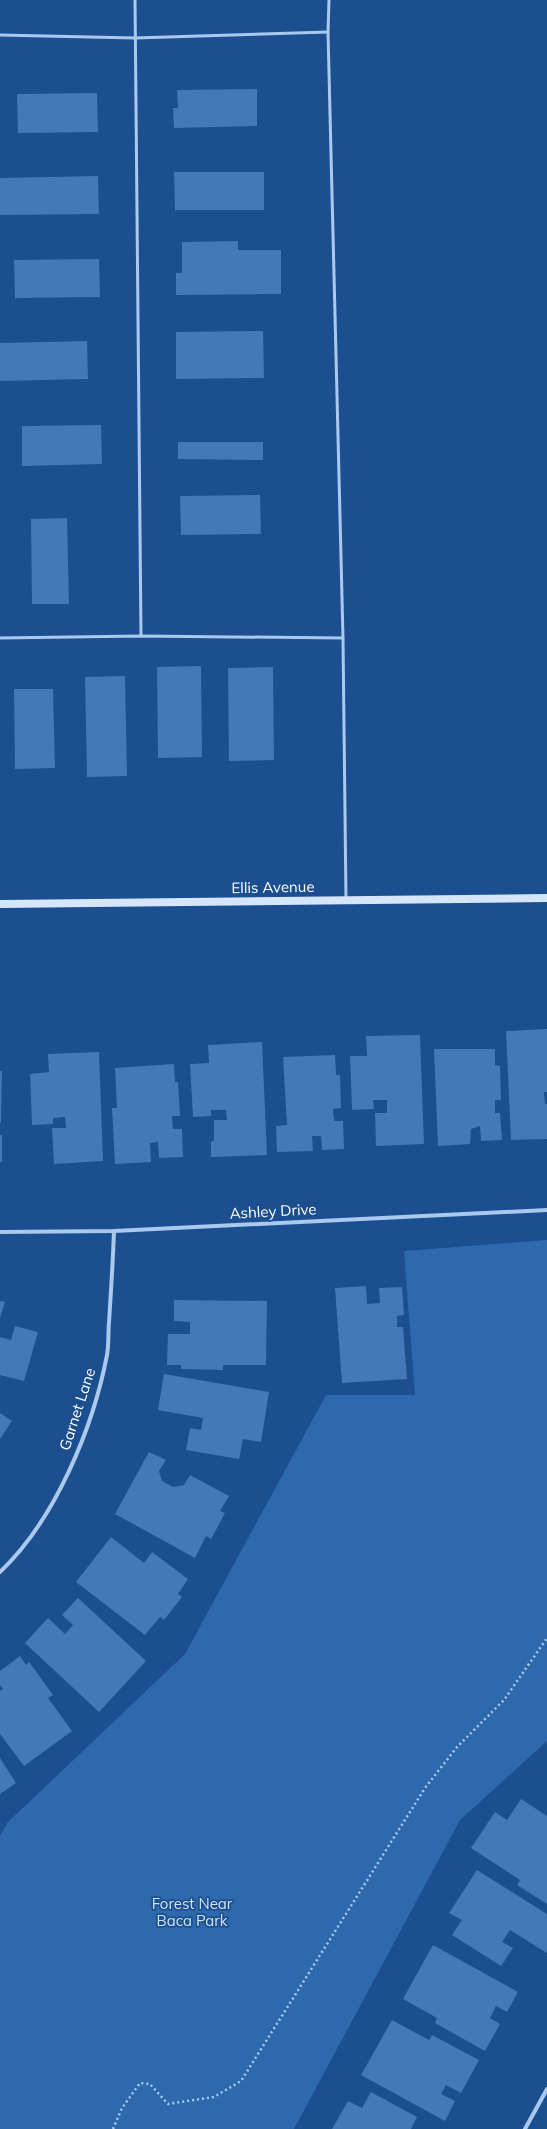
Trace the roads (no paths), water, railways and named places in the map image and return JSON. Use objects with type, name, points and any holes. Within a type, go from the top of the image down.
[{"type":"street","name":"Ellis Avenue","points":[[0,904],[547,898]]},
{"type":"street","name":"Ashley Drive","points":[[0,1232],[114,1231],[547,1210]]},
{"type":"street","name":"Garnet Lane","points":[[0,1572],[10,1563],[66,1480],[88,1425],[107,1354],[114,1231]]},
{"type":"street","points":[[525,2129],[547,2089]]},
{"type":"lane","points":[[135,0],[141,636]]},
{"type":"lane","points":[[329,0],[328,32],[343,638],[346,900]]},
{"type":"lane","points":[[0,34],[135,38],[328,32]]},
{"type":"lane","points":[[0,638],[141,636],[343,638]]},
{"type":"park label","name":"Forest Near Baca Park","points":[[192,1912]]}]
